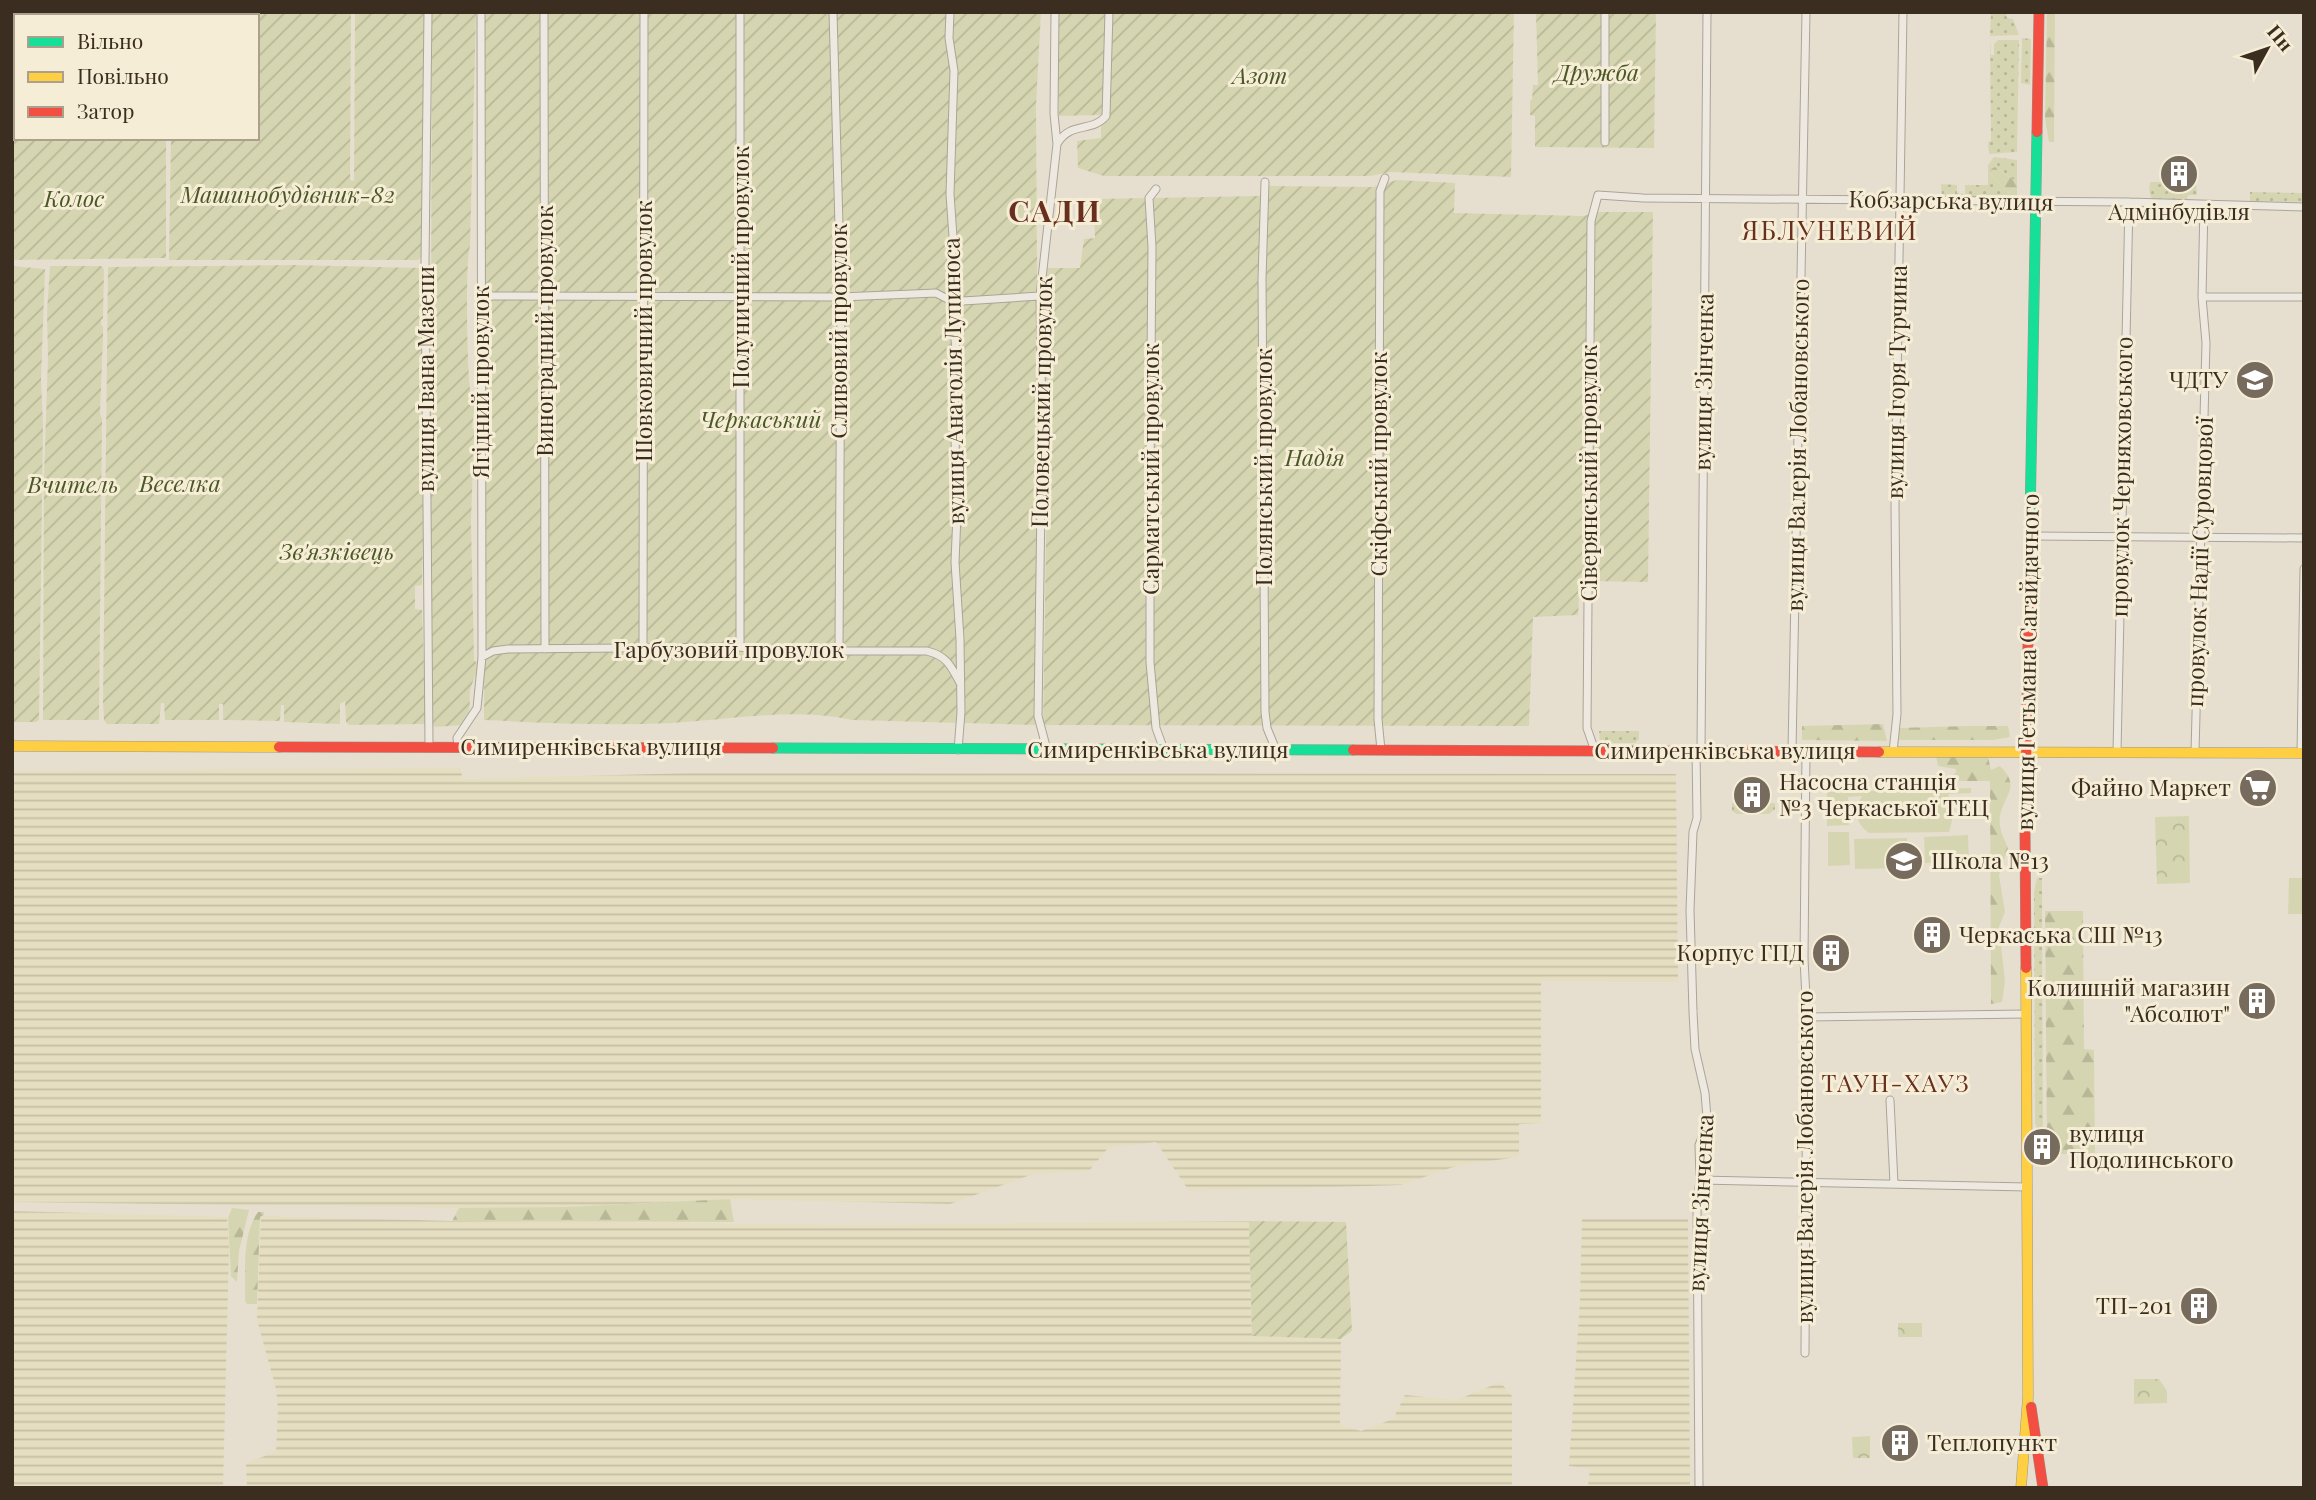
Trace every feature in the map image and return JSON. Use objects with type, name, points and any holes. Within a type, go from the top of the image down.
[{"type":"main road","name":"вулиця Гетьмана Сагайдачного","points":[[2021,1488],[2028,1397],[2025,828],[2039,12]]},
{"type":"main road","name":"Симиренківська вулиця","points":[[12,746],[2302,753]]},
{"type":"main road","name":"вулиця Гетьмана Сагайдачного","points":[[2028,1397],[2043,1488]]},
{"type":"street","name":"вулиця Івана Мазепи","points":[[428,12],[425,276],[429,746]]},
{"type":"street","name":"Ягідний провулок","points":[[458,746],[457,738],[477,708],[482,657],[481,12]]},
{"type":"street","name":"Виноградний провулок","points":[[544,12],[545,649]]},
{"type":"street","name":"Шовковичний провулок","points":[[643,649],[644,12]]},
{"type":"street","name":"Полуничний провулок","points":[[740,12],[740,648]]},
{"type":"street","name":"Сливовий провулок","points":[[833,12],[841,298],[839,650]]},
{"type":"street","name":"вулиця Анатолія Лупиноса","points":[[950,12],[949,38],[954,71],[950,194],[953,237],[950,273],[952,294],[957,304],[953,313],[957,365],[954,398],[957,515],[955,562],[960,639],[958,750]]},
{"type":"street","name":"Половецький провулок","points":[[1046,750],[1038,716],[1042,429],[1040,296],[1056,145],[1055,12]]},
{"type":"street","points":[[1056,145],[1068,132],[1078,127],[1095,125],[1106,116],[1109,12]]},
{"type":"street","points":[[1605,12],[1605,142]]},
{"type":"street","name":"вулиця Зінченка","points":[[1699,1488],[1697,1203],[1700,1180],[1699,1145],[1707,1118],[1705,1093],[1695,1049],[1690,910],[1699,751],[1707,12]]},
{"type":"street","name":"вулиця Валерія Лобановського","points":[[1792,751],[1806,12]]},
{"type":"street","name":"вулиця Ігоря Турчина","points":[[1893,752],[1897,714],[1895,505],[1903,12]]},
{"type":"street","name":"Скіфський провулок","points":[[1381,750],[1378,719],[1380,191],[1385,178]]},
{"type":"street","name":"Полянський провулок","points":[[1265,182],[1262,279],[1265,712],[1267,728],[1276,750]]},
{"type":"street","name":"Сарматський провулок","points":[[1156,188],[1149,198],[1152,247],[1150,477],[1154,532],[1150,580],[1150,662],[1156,728],[1164,750]]},
{"type":"street","name":"Кобзарська вулиця","points":[[1598,195],[2304,207]]},
{"type":"street","name":"Сіверянський провулок","points":[[1595,751],[1587,728],[1591,220],[1598,195]]},
{"type":"street","name":"провулок Черняховського","points":[[2116,752],[2129,202]]},
{"type":"street","name":"провулок Надії Суровцової","points":[[2195,752],[2206,343],[2202,297],[2204,205]]},
{"type":"street","points":[[481,296],[841,298],[936,293],[957,304],[962,300],[1040,296]]},
{"type":"street","points":[[2202,297],[2304,297]]},
{"type":"street","points":[[2030,536],[2304,538]]},
{"type":"street","points":[[2302,753],[2304,569]]},
{"type":"street","name":"Гарбузовий провулок","points":[[482,657],[501,650],[545,649],[927,651],[948,661],[960,685]]},
{"type":"street","name":"вулиця Валерія Лобановського","points":[[1805,1353],[1806,751]]},
{"type":"street","points":[[1807,1017],[1910,1013],[2026,1014]]},
{"type":"street","points":[[1890,1100],[1894,1184]]},
{"type":"street","points":[[1700,1180],[2027,1187]]},
{"type":"shaded area","points":[[461,768],[462,779],[693,773],[1676,774],[1678,982],[1541,981],[1541,1123],[1519,1124],[1519,1157],[1459,1165],[1401,1185],[1189,1191],[1156,1142],[1108,1148],[1089,1171],[1033,1174],[950,1204],[730,1199],[565,1207],[459,1208],[12,1202],[12,771]]},
{"type":"shaded area","points":[[12,1211],[227,1217],[229,1249],[223,1488],[12,1488]]},
{"type":"shaded area","points":[[261,1216],[452,1221],[868,1225],[1249,1221],[1252,1336],[1341,1339],[1340,1425],[1361,1431],[1393,1419],[1405,1395],[1457,1400],[1500,1382],[1512,1396],[1512,1488],[247,1488],[246,1463],[276,1452],[276,1389],[257,1320]]},
{"type":"shaded area","points":[[1582,1219],[1688,1219],[1690,1488],[1569,1488],[1588,1486],[1590,1469],[1569,1466],[1580,1300]]},
{"type":"green space","name":"Колос","points":[[12,12],[167,12],[14,14],[14,140],[166,140],[166,258],[12,260]]},
{"type":"green space","name":"Машинобудівник-82","points":[[351,12],[350,180],[354,181],[355,12],[424,12],[422,257],[418,260],[169,260],[171,140],[259,140],[259,14],[171,14]]},
{"type":"green space","points":[[432,12],[476,12],[467,295],[470,385],[475,403],[472,428],[471,522],[474,660],[477,668],[470,691],[469,711],[462,725],[436,727],[432,725],[430,625]]},
{"type":"green space","name":"Черкаський","points":[[485,12],[1041,12],[1036,105],[1038,418],[1035,725],[852,720],[784,714],[648,724],[484,720]]},
{"type":"green space","name":"Азот","points":[[1057,12],[1514,12],[1511,177],[1391,172],[1370,176],[1104,176],[1078,168],[1077,141],[1101,138],[1101,115],[1059,116]]},
{"type":"green space","name":"Дружба","points":[[1536,12],[1656,12],[1654,148],[1535,147],[1535,116],[1530,115],[1530,100],[1533,85],[1538,85]]},
{"type":"green space","points":[[1991,12],[2006,12],[2007,18],[2013,19],[2019,35],[1990,36]]},
{"type":"green space","points":[[2047,12],[2055,12],[2054,142],[2049,142],[2045,118]]},
{"type":"green space","points":[[2022,38],[2031,39],[2030,85],[2021,83]]},
{"type":"green space","points":[[1998,40],[2019,40],[2017,152],[1989,154],[1990,42],[1991,55],[1994,55],[1994,44]]},
{"type":"green space","points":[[1994,157],[2017,160],[2017,182],[1995,167],[1990,173],[2011,195],[2017,196],[1942,197],[1941,184],[1957,185],[1957,193],[1965,194],[1965,185],[1988,185],[1988,165]]},
{"type":"green space","points":[[1995,167],[2017,182],[2017,195],[2011,195],[1990,173]]},
{"type":"green space","name":"Надія","points":[[1397,180],[1455,183],[1454,213],[1584,216],[1595,212],[1653,212],[1648,582],[1590,581],[1580,584],[1578,615],[1533,617],[1529,726],[1043,725],[1047,477],[1045,268],[1080,268],[1084,239],[1095,238],[1094,199],[1259,196],[1270,186],[1373,187]]},
{"type":"green space","points":[[2150,182],[2196,182],[2197,195],[2189,195],[2184,202],[2163,198],[2158,202],[2149,191]]},
{"type":"green space","points":[[2250,192],[2304,193],[2304,202],[2250,201]]},
{"type":"green space","points":[[293,265],[422,268],[423,541],[422,585],[415,586],[415,609],[422,610],[426,724],[349,725],[346,722],[345,701],[340,704],[340,724],[284,722],[284,705],[281,705],[280,721],[223,720],[223,704],[219,704],[219,720],[165,720],[164,703],[161,703],[159,724],[107,724],[104,720],[103,702],[108,267]]},
{"type":"green space","points":[[12,266],[45,269],[41,380],[43,425],[39,720],[36,722],[12,722]]},
{"type":"green space","name":"Вчитель","points":[[50,266],[101,266],[104,269],[101,320],[99,720],[43,720],[44,476]]},
{"type":"green space","points":[[1883,724],[1887,741],[1802,740],[1802,726]]},
{"type":"green space","points":[[2008,726],[2010,737],[1993,740],[1897,740],[1898,728]]},
{"type":"green space","points":[[1599,731],[1639,731],[1639,739],[1635,743],[1600,743]]},
{"type":"green space","points":[[1936,756],[1986,756],[1991,770],[2000,766],[2010,779],[2010,790],[2000,816],[2002,833],[2008,848],[1999,875],[2005,912],[1999,927],[2005,981],[2002,1002],[1991,1004],[1990,781],[1948,781],[1956,769],[1938,766]]},
{"type":"green space","points":[[1971,788],[1971,793],[1948,794],[1955,809],[1949,832],[1869,833],[1860,825],[1857,816],[1862,796],[1848,797],[1849,825],[1827,826],[1827,792]]},
{"type":"green space","points":[[1732,803],[1775,803],[1775,809],[1769,814],[1737,814],[1732,811]]},
{"type":"green space","points":[[2189,816],[2190,883],[2157,884],[2155,817]]},
{"type":"green space","points":[[1828,832],[1849,832],[1850,865],[1828,866]]},
{"type":"green space","points":[[1968,835],[1969,861],[1925,863],[1924,837]]},
{"type":"green space","points":[[1907,838],[1908,868],[1855,869],[1854,839]]},
{"type":"green space","points":[[2037,878],[2042,878],[2043,1135],[2040,1135],[2035,1123],[2034,892]]},
{"type":"green space","points":[[2289,878],[2304,878],[2304,914],[2288,914]]},
{"type":"green space","points":[[2045,911],[2083,911],[2084,1049],[2094,1050],[2095,1154],[2047,1154]]},
{"type":"green space","points":[[2141,1008],[2169,1008],[2169,1022],[2141,1022]]},
{"type":"green space","points":[[730,1199],[734,1222],[452,1221],[459,1208],[565,1207]]},
{"type":"green space","points":[[232,1208],[249,1210],[239,1251],[237,1282],[231,1276],[228,1218]]},
{"type":"green space","points":[[258,1212],[264,1212],[264,1215],[260,1217],[257,1304],[247,1304],[247,1243]]},
{"type":"green space","points":[[1249,1221],[1346,1222],[1352,1331],[1341,1339],[1252,1336]]},
{"type":"green space","points":[[1898,1323],[1922,1323],[1922,1337],[1898,1337]]},
{"type":"green space","points":[[2134,1379],[2159,1379],[2167,1391],[2167,1403],[2134,1404]]},
{"type":"green space","points":[[1870,1436],[1870,1458],[1853,1458],[1852,1437]]},
{"type":"traffic: fast","points":[[2030,522],[2037,132]]},
{"type":"traffic: fast","points":[[773,748],[1353,750]]},
{"type":"traffic: slow","points":[[12,746],[279,747]]},
{"type":"traffic: slow","points":[[1879,752],[2304,753]]},
{"type":"traffic: slow","points":[[2021,1488],[2028,1397],[2026,968]]},
{"type":"traffic: jam","points":[[2037,132],[2039,12]]},
{"type":"traffic: jam","points":[[2026,968],[2025,828],[2030,522]]},
{"type":"traffic: jam","points":[[279,747],[773,748]]},
{"type":"traffic: jam","points":[[1353,750],[1879,752]]},
{"type":"traffic: jam","points":[[2031,1407],[2043,1488]]},
{"type":"place","name":"Адмінбудівля","points":[[2179,174]]},
{"type":"place","name":"ЧДТУ","points":[[2255,380]]},
{"type":"place","name":"Файно Маркет","points":[[2258,788]]},
{"type":"place","name":"Насосна станція №3 Черкаської ТЕЦ","points":[[1752,795]]},
{"type":"place","name":"Школа №13","points":[[1904,861]]},
{"type":"place","name":"Черкаська СШ №13","points":[[1932,935]]},
{"type":"place","name":"Корпус ГПД","points":[[1831,953]]},
{"type":"place","name":"Колишній магазин \"Абсолют\"","points":[[2257,1001]]},
{"type":"place","name":"вулиця Подолинського","points":[[2042,1147]]},
{"type":"place","name":"ТП-201","points":[[2199,1306]]},
{"type":"place","name":"Теплопункт","points":[[1900,1443]]},
{"type":"district","name":"САДИ","points":[[1055,212]]},
{"type":"district","name":"ЯБЛУНЕВИЙ","points":[[1830,231]]},
{"type":"district","name":"ТАУН-ХАУЗ","points":[[1896,1084]]},
{"type":"park label","name":"Веселка","points":[[180,484]]},
{"type":"park label","name":"Зв'язківець","points":[[337,552]]}]
